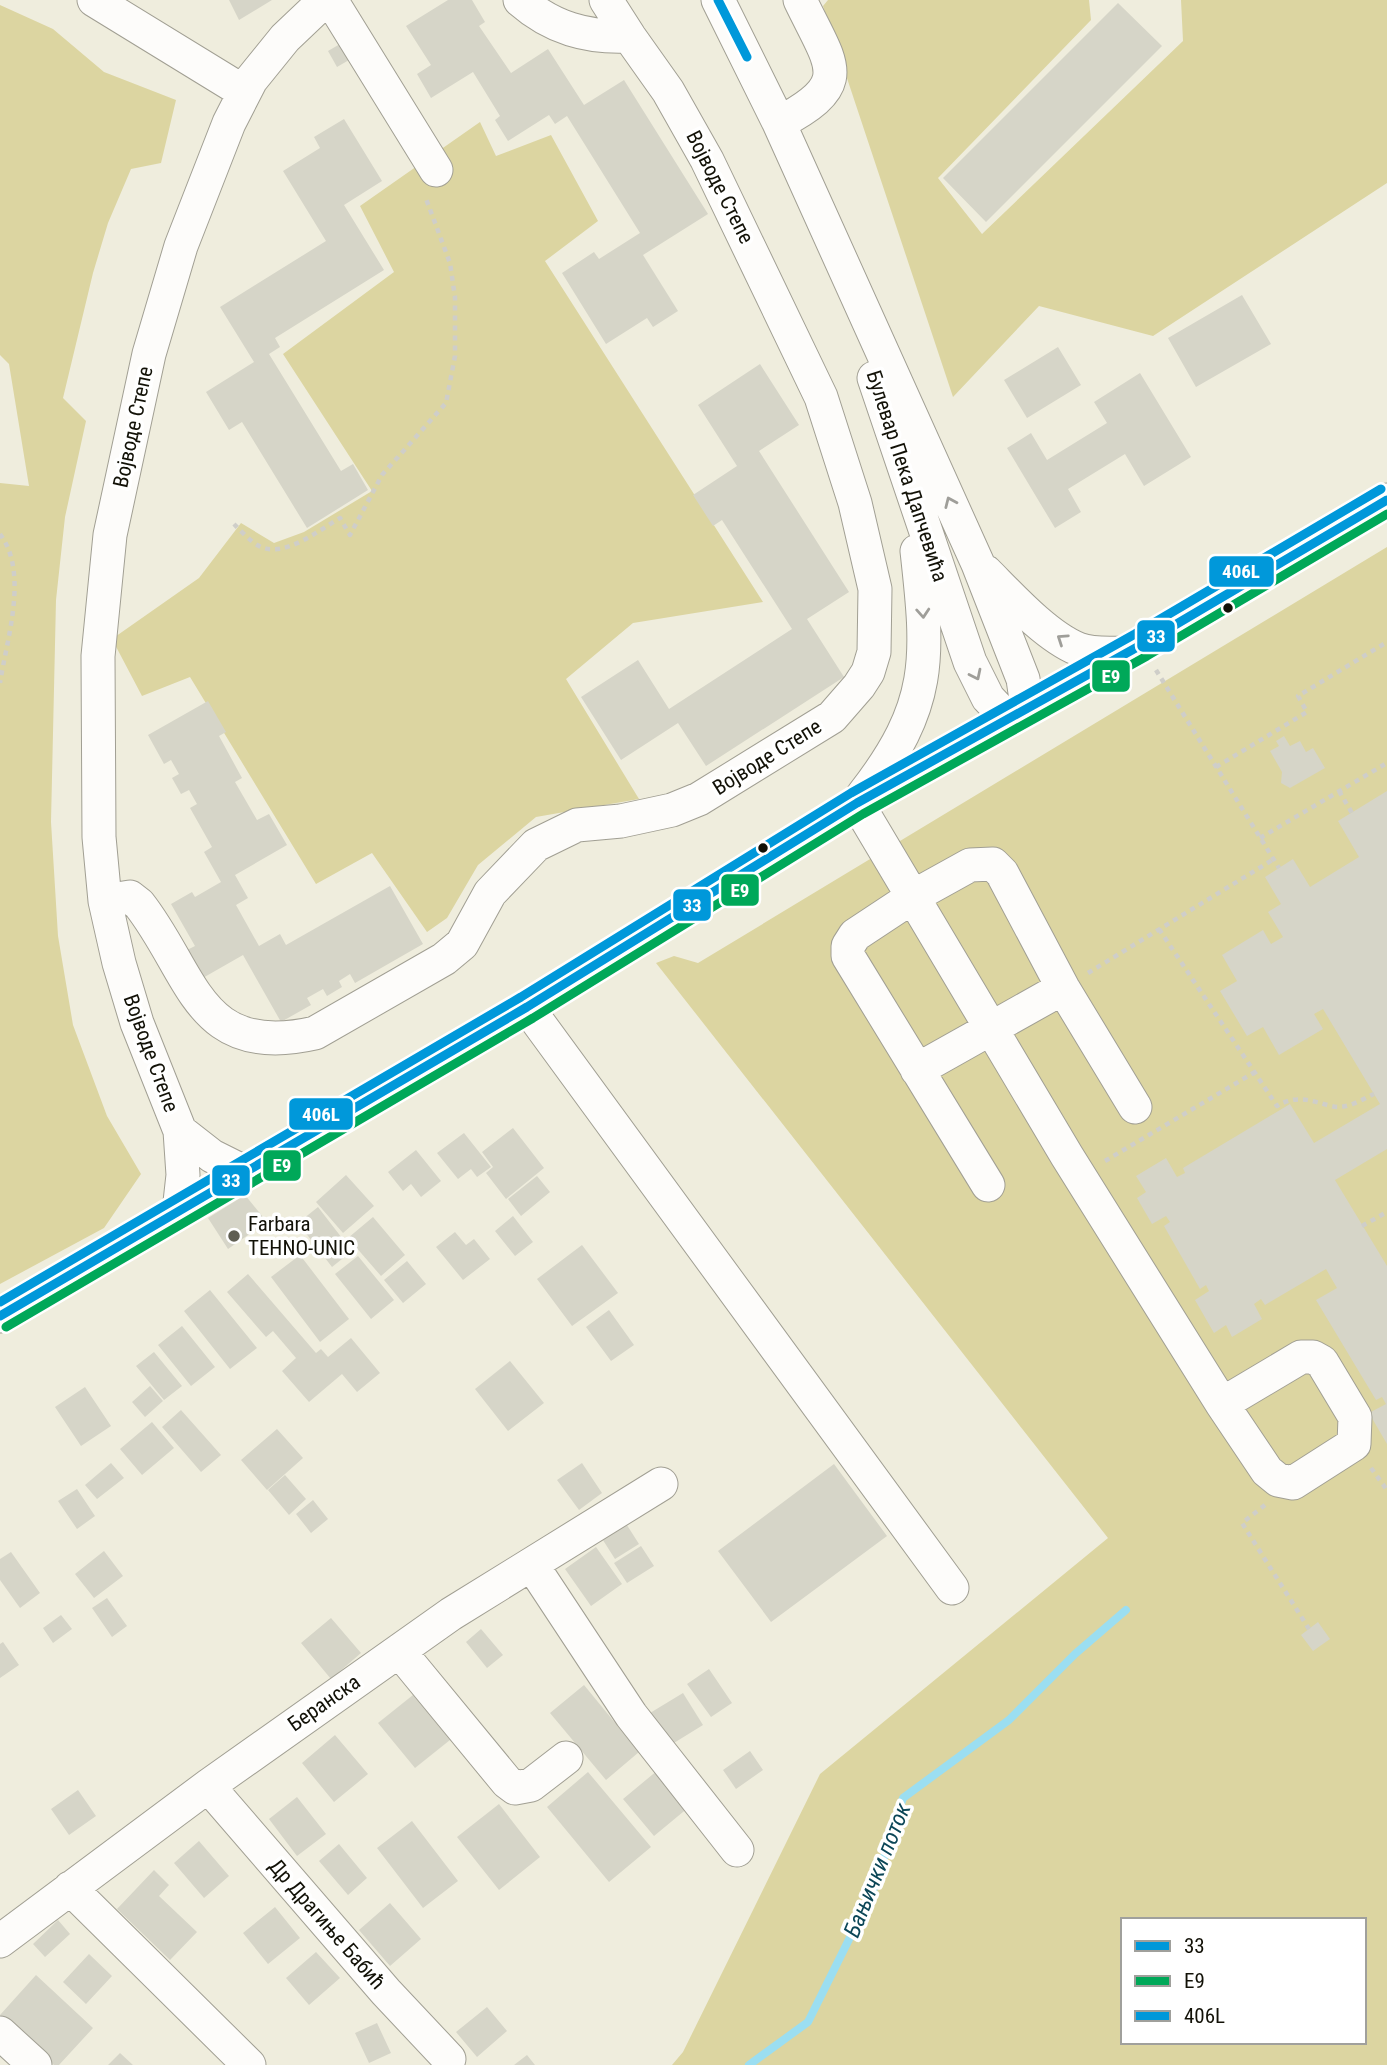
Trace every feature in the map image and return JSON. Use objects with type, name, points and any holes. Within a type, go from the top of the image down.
[{"type":"street","points":[[94,0],[244,92]]},
{"type":"street","name":"Војводе Степе","points":[[244,1171],[212,1156],[180,1131],[137,1023],[105,901],[99,837],[97,716],[102,606],[110,536],[149,354],[177,259],[202,189],[244,92],[270,55],[325,0]]},
{"type":"street","points":[[331,0],[436,170]]},
{"type":"street","points":[[520,0],[558,27],[589,34],[629,36]]},
{"type":"street","name":"Војводе Степе","points":[[105,901],[130,897],[139,904],[199,1004],[216,1020],[263,1037],[292,1038],[315,1033],[450,955],[462,944],[491,893],[536,845],[577,825],[621,821],[672,810],[699,799],[831,717],[868,672],[877,633],[875,589],[855,503],[821,397],[707,160],[668,91],[606,0]]},
{"type":"street","name":"Булевар Пека Дапчевића","points":[[718,0],[779,123],[978,564],[1023,679],[1017,712],[988,698],[970,662],[912,496],[825,226]]},
{"type":"street","points":[[779,123],[824,95],[831,75],[826,53],[800,0]]},
{"type":"street","points":[[857,803],[903,739],[916,704],[922,675],[925,646],[912,496]]},
{"type":"street","points":[[0,1316],[527,1007],[857,803],[1134,649],[1387,500]]},
{"type":"street","points":[[978,564],[1062,640],[1078,649],[1097,653],[1134,649]]},
{"type":"street","points":[[857,803],[1080,1177],[1222,1405],[1267,1471],[1278,1480],[1293,1483],[1354,1444],[1355,1417],[1322,1362],[1313,1357],[1301,1357],[1222,1405]]},
{"type":"street","points":[[988,1185],[853,968],[848,946],[855,935],[914,896],[970,865],[993,864],[1002,873],[1063,988],[1135,1107]]},
{"type":"street","points":[[918,1070],[1063,988]]},
{"type":"street","points":[[527,1007],[952,1588]]},
{"type":"street","points":[[178,1211],[183,1175],[180,1131]]},
{"type":"street","name":"Беранска","points":[[0,1941],[208,1786],[451,1614],[661,1483]]},
{"type":"street","points":[[532,1565],[631,1716],[737,1850]]},
{"type":"street","points":[[400,1652],[507,1782],[515,1788],[531,1785],[566,1758]]},
{"type":"street","name":"Др Драгиње Бабић","points":[[208,1786],[386,1992],[449,2059]]},
{"type":"street","points":[[70,1888],[249,2065]]},
{"type":"street","points":[[0,2033],[36,2065]]},
{"type":"path","points":[[233,524],[257,545],[267,549],[286,547],[340,517],[350,535],[382,475],[446,403],[455,356],[455,297],[450,263],[429,205]]},
{"type":"path","points":[[0,534],[13,561],[13,601],[0,683]]},
{"type":"path","points":[[1216,767],[1307,712],[1298,696],[1387,642]]},
{"type":"path","points":[[1134,649],[1216,767],[1279,868]]},
{"type":"path","points":[[1260,838],[1387,763]]},
{"type":"path","points":[[1339,791],[1352,813]]},
{"type":"path","points":[[1063,988],[1274,859]]},
{"type":"path","points":[[1159,929],[1277,1105],[1287,1099],[1318,1099],[1332,1106],[1351,1105],[1374,1094]]},
{"type":"path","points":[[1080,1177],[1255,1072]]},
{"type":"path","points":[[1363,1226],[1387,1212]]},
{"type":"path","points":[[1293,1483],[1242,1523],[1309,1629]]},
{"type":"shaded area","points":[[828,0],[1089,0],[1091,20],[938,178],[982,234],[1183,41],[1181,0],[1387,0],[1387,183],[1153,336],[1039,306],[953,397],[823,6]]},
{"type":"shaded area","points":[[0,5],[53,29],[104,72],[176,100],[161,163],[131,169],[108,223],[63,398],[86,421],[65,517],[56,600],[51,822],[58,936],[73,1025],[107,1116],[141,1174],[104,1228],[0,1284],[0,483],[29,486],[9,364],[0,355]]},
{"type":"shaded area","points":[[480,122],[496,156],[551,135],[598,221],[545,261],[763,602],[633,623],[566,679],[639,799],[536,817],[478,865],[447,918],[427,932],[372,853],[316,884],[190,677],[142,696],[112,639],[199,578],[241,523],[274,543],[304,532],[372,491],[283,354],[394,272],[360,206]]},
{"type":"shaded area","points":[[1387,547],[1387,2065],[672,2065],[683,2052],[820,1774],[1108,1538],[656,963],[674,956],[698,963]]},
{"type":"building","points":[[229,0],[272,0],[239,20]]},
{"type":"building","points":[[448,0],[472,0],[485,22],[479,26],[511,73],[548,49],[584,105],[624,80],[708,214],[643,255],[678,311],[653,327],[647,318],[606,344],[562,273],[594,252],[599,259],[640,233],[567,116],[555,124],[549,115],[508,141],[495,120],[500,116],[473,72],[431,98],[417,74],[431,65],[406,26]]},
{"type":"building","points":[[1118,3],[1162,46],[986,222],[943,178]]},
{"type":"building","points":[[340,44],[349,60],[337,67],[328,51]]},
{"type":"building","points":[[344,119],[382,181],[344,205],[384,270],[275,338],[280,347],[269,354],[341,471],[353,464],[368,490],[307,528],[242,422],[229,430],[206,392],[254,362],[220,307],[326,241],[283,171],[320,148],[314,137]]},
{"type":"building","points":[[1242,295],[1271,344],[1196,387],[1168,338]]},
{"type":"building","points":[[1058,347],[1081,385],[1027,418],[1004,380]]},
{"type":"building","points":[[760,364],[799,425],[759,451],[849,592],[807,619],[844,677],[706,766],[678,723],[621,760],[581,697],[638,660],[669,709],[792,629],[722,520],[713,526],[693,495],[737,466],[698,405]]},
{"type":"building","points":[[1140,373],[1191,457],[1144,486],[1125,454],[1068,489],[1081,512],[1055,528],[1007,448],[1031,433],[1047,460],[1107,423],[1094,402]]},
{"type":"building","points":[[208,701],[226,732],[219,736],[242,778],[235,782],[257,820],[269,814],[287,845],[235,875],[248,898],[236,905],[259,946],[280,934],[286,945],[390,886],[423,944],[355,983],[350,974],[339,981],[342,987],[327,996],[323,989],[307,998],[311,1005],[281,1022],[243,955],[201,979],[185,951],[195,946],[171,904],[192,892],[195,897],[221,882],[204,852],[212,847],[190,808],[197,804],[189,790],[181,794],[172,778],[179,774],[171,760],[164,764],[148,735]]},
{"type":"building","points":[[1284,736],[1290,746],[1300,741],[1306,752],[1313,748],[1325,768],[1290,788],[1281,783],[1282,772],[1270,751],[1279,746],[1276,741]]},
{"type":"building","points":[[1387,791],[1387,1149],[1335,1180],[1387,1266],[1387,1444],[1369,1413],[1386,1404],[1382,1397],[1376,1400],[1316,1300],[1337,1288],[1326,1269],[1265,1305],[1261,1299],[1254,1304],[1262,1319],[1232,1337],[1226,1325],[1214,1333],[1195,1300],[1209,1291],[1206,1285],[1200,1289],[1164,1226],[1170,1222],[1166,1216],[1152,1224],[1137,1198],[1146,1192],[1136,1176],[1166,1158],[1177,1177],[1185,1173],[1183,1168],[1290,1104],[1314,1143],[1380,1104],[1323,1009],[1314,1014],[1323,1029],[1279,1055],[1263,1027],[1247,1036],[1220,991],[1237,981],[1222,955],[1263,930],[1271,944],[1283,937],[1268,912],[1281,904],[1265,877],[1293,859],[1310,887],[1359,857],[1338,821]]},
{"type":"building","points":[[513,1128],[544,1168],[506,1199],[486,1173],[493,1167],[482,1152]]},
{"type":"building","points":[[464,1133],[491,1167],[477,1177],[471,1169],[458,1179],[437,1153]]},
{"type":"building","points":[[416,1150],[441,1181],[421,1197],[411,1184],[403,1191],[388,1172]]},
{"type":"building","points":[[346,1175],[374,1206],[343,1233],[316,1202]]},
{"type":"building","points":[[537,1176],[550,1192],[521,1216],[508,1199]]},
{"type":"building","name":"Farbara TEHNO-UNIC","points":[[245,1195],[267,1222],[228,1249],[208,1218]]},
{"type":"building","points":[[318,1207],[352,1251],[332,1267],[298,1223]]},
{"type":"building","points":[[513,1216],[533,1242],[515,1256],[495,1231]]},
{"type":"building","points":[[373,1217],[405,1255],[381,1276],[348,1238]]},
{"type":"building","points":[[455,1232],[466,1245],[474,1239],[490,1259],[463,1280],[436,1247]]},
{"type":"building","points":[[582,1245],[618,1293],[572,1326],[537,1279]]},
{"type":"building","points":[[300,1255],[349,1319],[320,1342],[271,1277]]},
{"type":"building","points":[[358,1256],[394,1300],[371,1319],[335,1274]]},
{"type":"building","points":[[407,1261],[426,1284],[403,1303],[384,1280]]},
{"type":"building","points":[[248,1274],[316,1353],[321,1349],[328,1357],[351,1338],[380,1373],[357,1392],[342,1374],[309,1402],[282,1371],[296,1358],[273,1331],[266,1337],[227,1292]]},
{"type":"building","points":[[210,1290],[257,1348],[230,1369],[184,1311]]},
{"type":"building","points":[[609,1310],[634,1345],[611,1361],[586,1327]]},
{"type":"building","points":[[182,1326],[215,1367],[191,1386],[158,1345]]},
{"type":"building","points":[[154,1352],[182,1386],[164,1400],[136,1366]]},
{"type":"building","points":[[510,1361],[544,1403],[508,1431],[475,1389]]},
{"type":"building","points":[[150,1386],[163,1401],[145,1417],[132,1402]]},
{"type":"building","points":[[85,1387],[111,1426],[81,1446],[55,1407]]},
{"type":"building","points":[[181,1410],[221,1455],[201,1472],[162,1427]]},
{"type":"building","points":[[152,1422],[174,1448],[142,1475],[120,1449]]},
{"type":"building","points":[[277,1429],[303,1458],[267,1490],[241,1460]]},
{"type":"building","points":[[111,1463],[124,1478],[97,1499],[85,1485]]},
{"type":"building","points":[[582,1463],[602,1493],[579,1510],[557,1480]]},
{"type":"building","points":[[834,1464],[887,1536],[771,1622],[718,1551]]},
{"type":"building","points":[[285,1475],[306,1499],[289,1515],[268,1490]]},
{"type":"building","points":[[77,1489],[95,1516],[77,1529],[58,1501]]},
{"type":"building","points":[[313,1500],[328,1519],[311,1533],[296,1514]]},
{"type":"building","points":[[625,1522],[639,1544],[615,1559],[601,1537]]},
{"type":"building","points":[[641,1546],[654,1566],[627,1583],[614,1563]]},
{"type":"building","points":[[596,1547],[622,1584],[591,1606],[565,1569]]},
{"type":"building","points":[[104,1551],[123,1576],[94,1598],[75,1574]]},
{"type":"building","points":[[11,1552],[40,1593],[20,1608],[0,1580],[0,1559]]},
{"type":"building","points":[[107,1598],[127,1626],[112,1637],[92,1608]]},
{"type":"building","points":[[61,1615],[72,1629],[53,1643],[43,1628]]},
{"type":"building","points":[[331,1618],[361,1653],[331,1679],[301,1643]]},
{"type":"building","points":[[1318,1622],[1330,1639],[1313,1651],[1301,1635]]},
{"type":"building","points":[[481,1629],[503,1655],[487,1668],[466,1642]]},
{"type":"building","points":[[3,1642],[19,1665],[0,1678],[0,1644]]},
{"type":"building","points":[[709,1669],[732,1703],[711,1717],[687,1684]]},
{"type":"building","points":[[584,1685],[639,1752],[606,1780],[550,1713]]},
{"type":"building","points":[[683,1693],[703,1725],[669,1746],[650,1713]]},
{"type":"building","points":[[413,1695],[450,1740],[415,1768],[378,1723]]},
{"type":"building","points":[[335,1735],[368,1774],[334,1802],[302,1763]]},
{"type":"building","points":[[750,1751],[763,1770],[736,1789],[723,1770]]},
{"type":"building","points":[[658,1770],[689,1807],[654,1836],[623,1799]]},
{"type":"building","points":[[588,1772],[651,1847],[609,1882],[547,1807]]},
{"type":"building","points":[[78,1790],[96,1816],[69,1835],[51,1809]]},
{"type":"building","points":[[297,1797],[326,1834],[297,1856],[269,1819]]},
{"type":"building","points":[[499,1804],[540,1857],[499,1890],[457,1837]]},
{"type":"building","points":[[412,1821],[458,1881],[423,1908],[377,1848]]},
{"type":"building","points":[[199,1841],[229,1876],[204,1898],[174,1863]]},
{"type":"building","points":[[339,1844],[367,1878],[348,1895],[319,1861]]},
{"type":"building","points":[[154,1870],[169,1885],[159,1896],[197,1932],[170,1960],[117,1909]]},
{"type":"building","points":[[390,1903],[421,1939],[390,1966],[359,1930]]},
{"type":"building","points":[[275,1907],[300,1938],[268,1964],[243,1933]]},
{"type":"building","points":[[58,1920],[70,1934],[45,1957],[33,1944]]},
{"type":"building","points":[[316,1952],[340,1978],[309,2005],[286,1978]]},
{"type":"building","points":[[89,1954],[112,1976],[86,2004],[63,1982]]},
{"type":"building","points":[[36,1975],[93,2028],[59,2065],[54,2065],[0,2015]]},
{"type":"building","points":[[487,2007],[507,2031],[477,2057],[456,2032]]},
{"type":"building","points":[[377,2023],[391,2053],[369,2063],[355,2033]]},
{"type":"building","points":[[120,2053],[133,2065],[108,2065]]},
{"type":"building","points":[[527,2055],[535,2065],[514,2065]]},
{"type":"waterway","name":"Бањички поток","points":[[749,2065],[808,2022],[873,1891],[903,1798],[1009,1720],[1075,1654],[1126,1610]]},
{"type":"transit line","points":[[718,0],[747,57]]},
{"type":"transit line","name":"406L","points":[[0,1302],[521,997],[851,793],[1135,634],[1381,489]]},
{"type":"transit line","name":"33","points":[[0,1316],[527,1007],[857,803],[1141,645],[1387,500]]},
{"type":"transit line","name":"E9","points":[[6,1327],[533,1018],[863,814],[1147,656],[1387,514]]},
{"type":"place","name":"Farbara TEHNO-UNIC","points":[[234,1236]]}]
